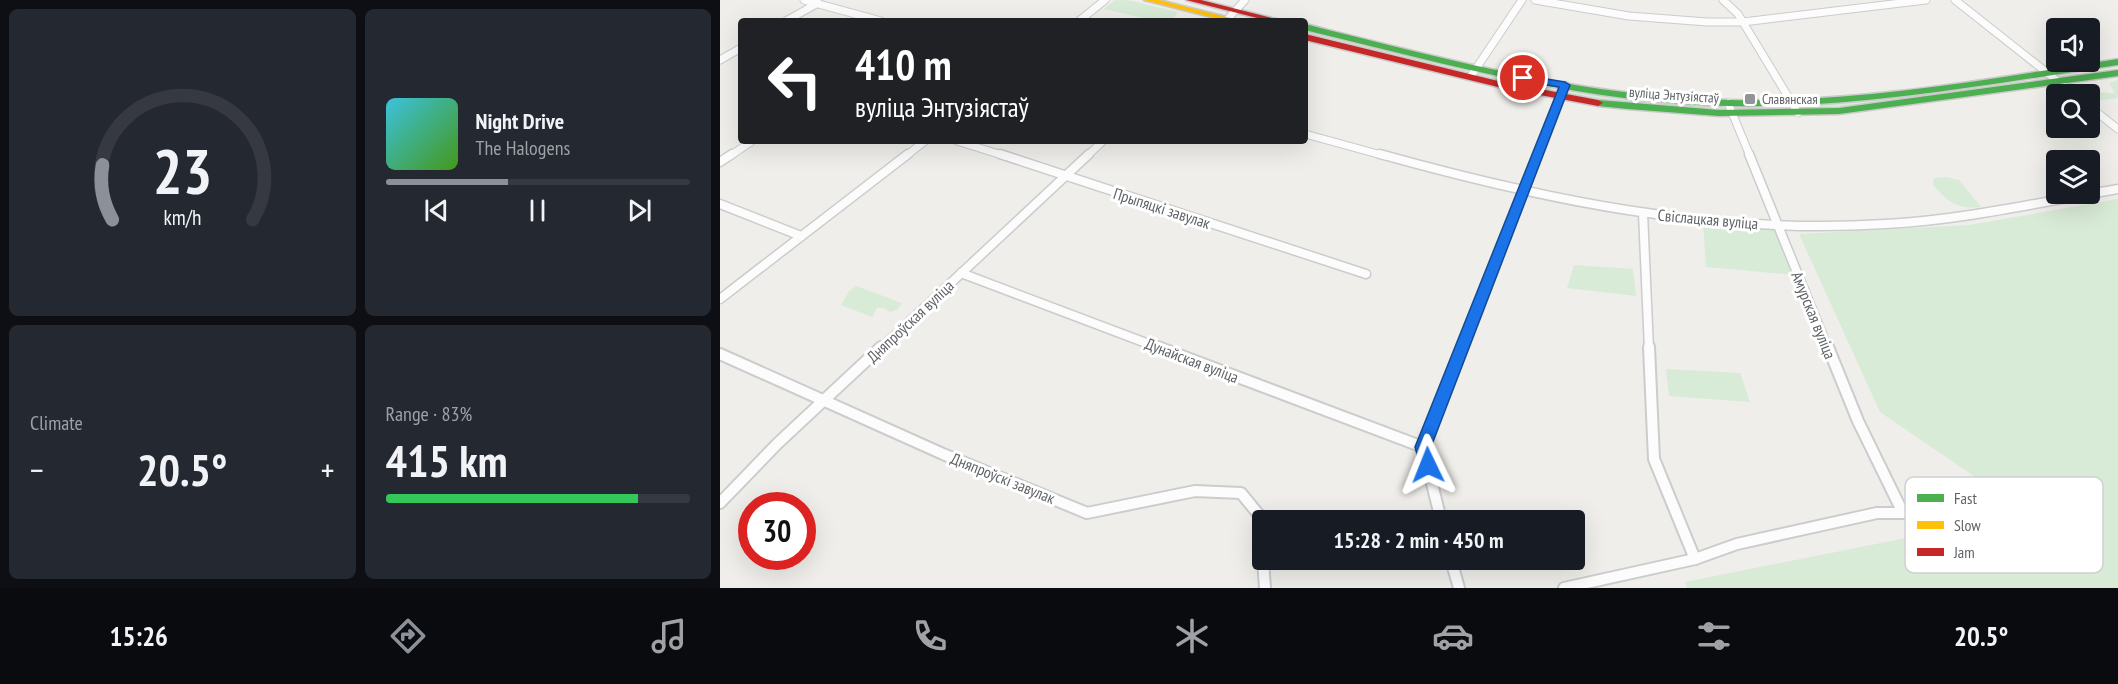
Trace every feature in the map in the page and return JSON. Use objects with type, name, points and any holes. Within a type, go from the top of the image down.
[{"type":"street","points":[[804,0],[819,2],[871,18]]},
{"type":"street","points":[[1083,18],[1105,0]]},
{"type":"street","points":[[1148,0],[1232,18]]},
{"type":"street","points":[[1190,0],[1232,18]]},
{"type":"street","points":[[1232,18],[1245,0]]},
{"type":"street","points":[[1474,72],[1522,0]]},
{"type":"street","points":[[1535,0],[1658,19],[1743,21],[1926,0]]},
{"type":"street","points":[[1723,0],[1743,21],[1795,108]]},
{"type":"street","points":[[1845,0],[1856,7]]},
{"type":"street","points":[[1955,0],[2061,84]]},
{"type":"street","points":[[791,18],[819,2]]},
{"type":"street","name":"вуліца Энтузіястаў","points":[[1308,28],[1474,72]]},
{"type":"street","name":"вуліца Энтузіястаў","points":[[1308,38],[1563,91],[1641,97],[1730,108],[1885,105],[2118,73]]},
{"type":"street","points":[[720,60],[738,50]]},
{"type":"street","name":"вуліца Энтузіястаў","points":[[2100,64],[2118,62]]},
{"type":"street","name":"вуліца Энтузіястаў","points":[[1795,108],[2046,72]]},
{"type":"street","points":[[1439,510],[1423,447],[1563,91]]},
{"type":"street","name":"Амурская вуліца","points":[[1695,559],[1749,541],[1877,513],[1903,513],[1858,421],[1730,108]]},
{"type":"street","points":[[2100,115],[2118,129]]},
{"type":"street","name":"Свіслацкая вуліца","points":[[1308,135],[1523,191],[1643,213],[1777,224],[1853,226],[1927,221],[2118,189]]},
{"type":"street","points":[[720,162],[747,144]]},
{"type":"street","points":[[720,299],[921,144]]},
{"type":"street","name":"Прыпяцкі завулак","points":[[967,144],[1068,175],[1079,181],[1366,274]]},
{"type":"street","name":"Дняпроўская вуліца","points":[[720,503],[778,443],[1100,144]]},
{"type":"street","points":[[720,204],[801,236]]},
{"type":"street","points":[[1564,588],[1695,559],[1654,459],[1643,213]]},
{"type":"street","name":"Дунайская вуліца","points":[[961,273],[1423,447]]},
{"type":"street","name":"Дняпроўскі завулак","points":[[720,354],[943,454],[1087,513],[1195,492],[1241,493],[1255,510]]},
{"type":"street","points":[[1264,570],[1265,588]]},
{"type":"street","points":[[1454,570],[1459,588]]},
{"type":"green space","points":[[1115,0],[1128,0],[1178,12],[1174,18],[1144,18],[1104,9]]},
{"type":"green space","points":[[1308,30],[1470,69],[1464,73],[1308,35]]},
{"type":"green space","points":[[1479,71],[1558,89],[1555,93],[1479,75]]},
{"type":"green space","points":[[2022,78],[2028,83],[1885,102],[1802,110],[1798,107]]},
{"type":"green space","points":[[2118,80],[2118,98],[2100,100],[2100,91],[2115,93],[2109,83]]},
{"type":"green space","points":[[1567,88],[1607,95],[1722,106],[1723,111],[1671,108],[1565,95]]},
{"type":"green space","points":[[1946,177],[1959,180],[1981,207],[1960,206],[1944,196],[1933,185],[1934,178]]},
{"type":"green space","points":[[2118,199],[2118,588],[1687,588],[1685,582],[1905,538],[1905,573],[2103,573],[2103,477],[1975,477],[1880,412],[1799,234],[1969,225],[2100,204]]},
{"type":"green space","points":[[1703,222],[1776,230],[1793,275],[1706,267]]},
{"type":"green space","points":[[1574,265],[1633,269],[1636,296],[1567,288]]},
{"type":"green space","points":[[856,286],[902,303],[898,309],[890,312],[884,308],[877,308],[872,317],[841,305],[849,291]]},
{"type":"green space","points":[[1666,369],[1740,373],[1750,402],[1669,396]]},
{"type":"traffic: fast","points":[[1308,28],[1462,65],[1568,87],[1622,95],[1729,103],[1827,101],[1924,91],[2118,62]]},
{"type":"traffic: fast","points":[[1598,103],[1719,113],[1839,111],[2118,73]]},
{"type":"traffic: slow","points":[[1148,0],[1225,18]]},
{"type":"traffic: jam","points":[[1190,0],[1267,18]]},
{"type":"traffic: jam","points":[[1308,38],[1498,84],[1598,103]]},
{"type":"place","name":"Славянская","points":[[1750,99]]},
{"type":"route","points":[[1428,465],[1423,447],[1565,85],[1523,78]]}]
